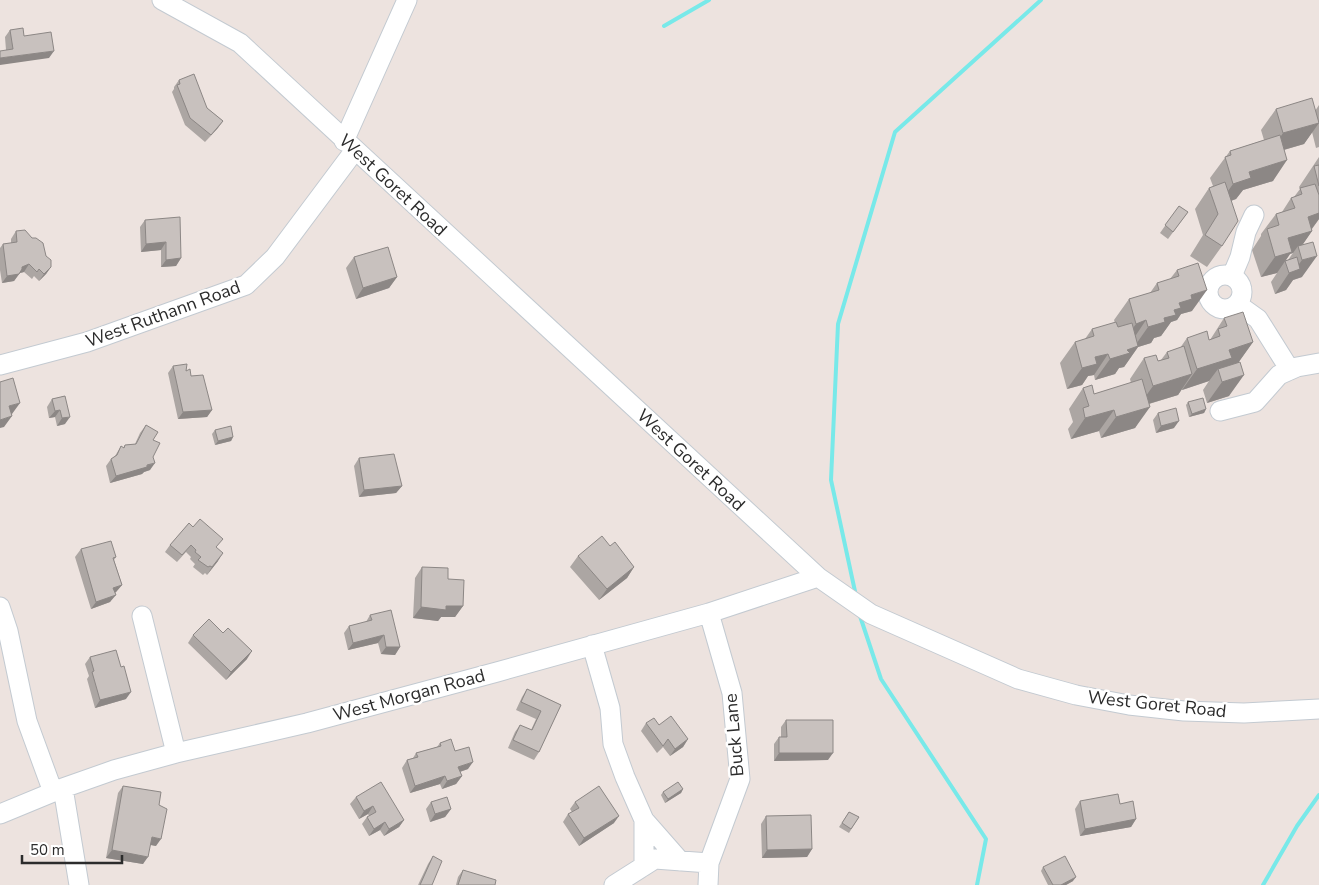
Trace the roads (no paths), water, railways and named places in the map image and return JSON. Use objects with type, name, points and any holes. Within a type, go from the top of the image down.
[{"type":"street","name":"West Goret Road","points":[[162,0],[240,43],[818,577],[871,614],[1018,679],[1076,695],[1129,705],[1184,711],[1244,713],[1319,709]]},
{"type":"street","name":"West Ruthann Road","points":[[0,365],[87,342],[246,285],[275,257],[350,145],[407,0]]},
{"type":"street","points":[[1232,276],[1240,257],[1246,232],[1254,215]]},
{"type":"street","points":[[1226,274],[1232,276],[1242,288],[1238,304],[1233,307],[1222,308],[1212,303],[1208,292],[1209,286],[1216,277],[1226,274]]},
{"type":"street","points":[[1238,304],[1258,319],[1290,370]]},
{"type":"street","points":[[1220,411],[1255,402],[1279,375],[1319,362]]},
{"type":"street","name":"West Morgan Road","points":[[0,814],[58,790],[114,770],[176,753],[307,723],[709,613],[818,577]]},
{"type":"street","points":[[0,607],[8,632],[27,721],[58,790],[79,885]]},
{"type":"street","name":"Buck Lane","points":[[708,885],[709,863],[740,779],[732,694],[709,613]]},
{"type":"street","points":[[142,616],[176,753]]},
{"type":"street","points":[[592,645],[610,708],[613,744],[625,777],[644,820],[680,861]]},
{"type":"street","points":[[644,820],[644,866]]},
{"type":"street","points":[[614,885],[655,859],[709,863]]},
{"type":"waterway","points":[[664,26],[709,0]]},
{"type":"waterway","points":[[856,596],[831,480],[838,324],[895,132],[1041,0]]},
{"type":"waterway","points":[[859,613],[881,679],[986,839],[977,885]]},
{"type":"waterway","points":[[1263,885],[1297,826],[1319,795]]}]
